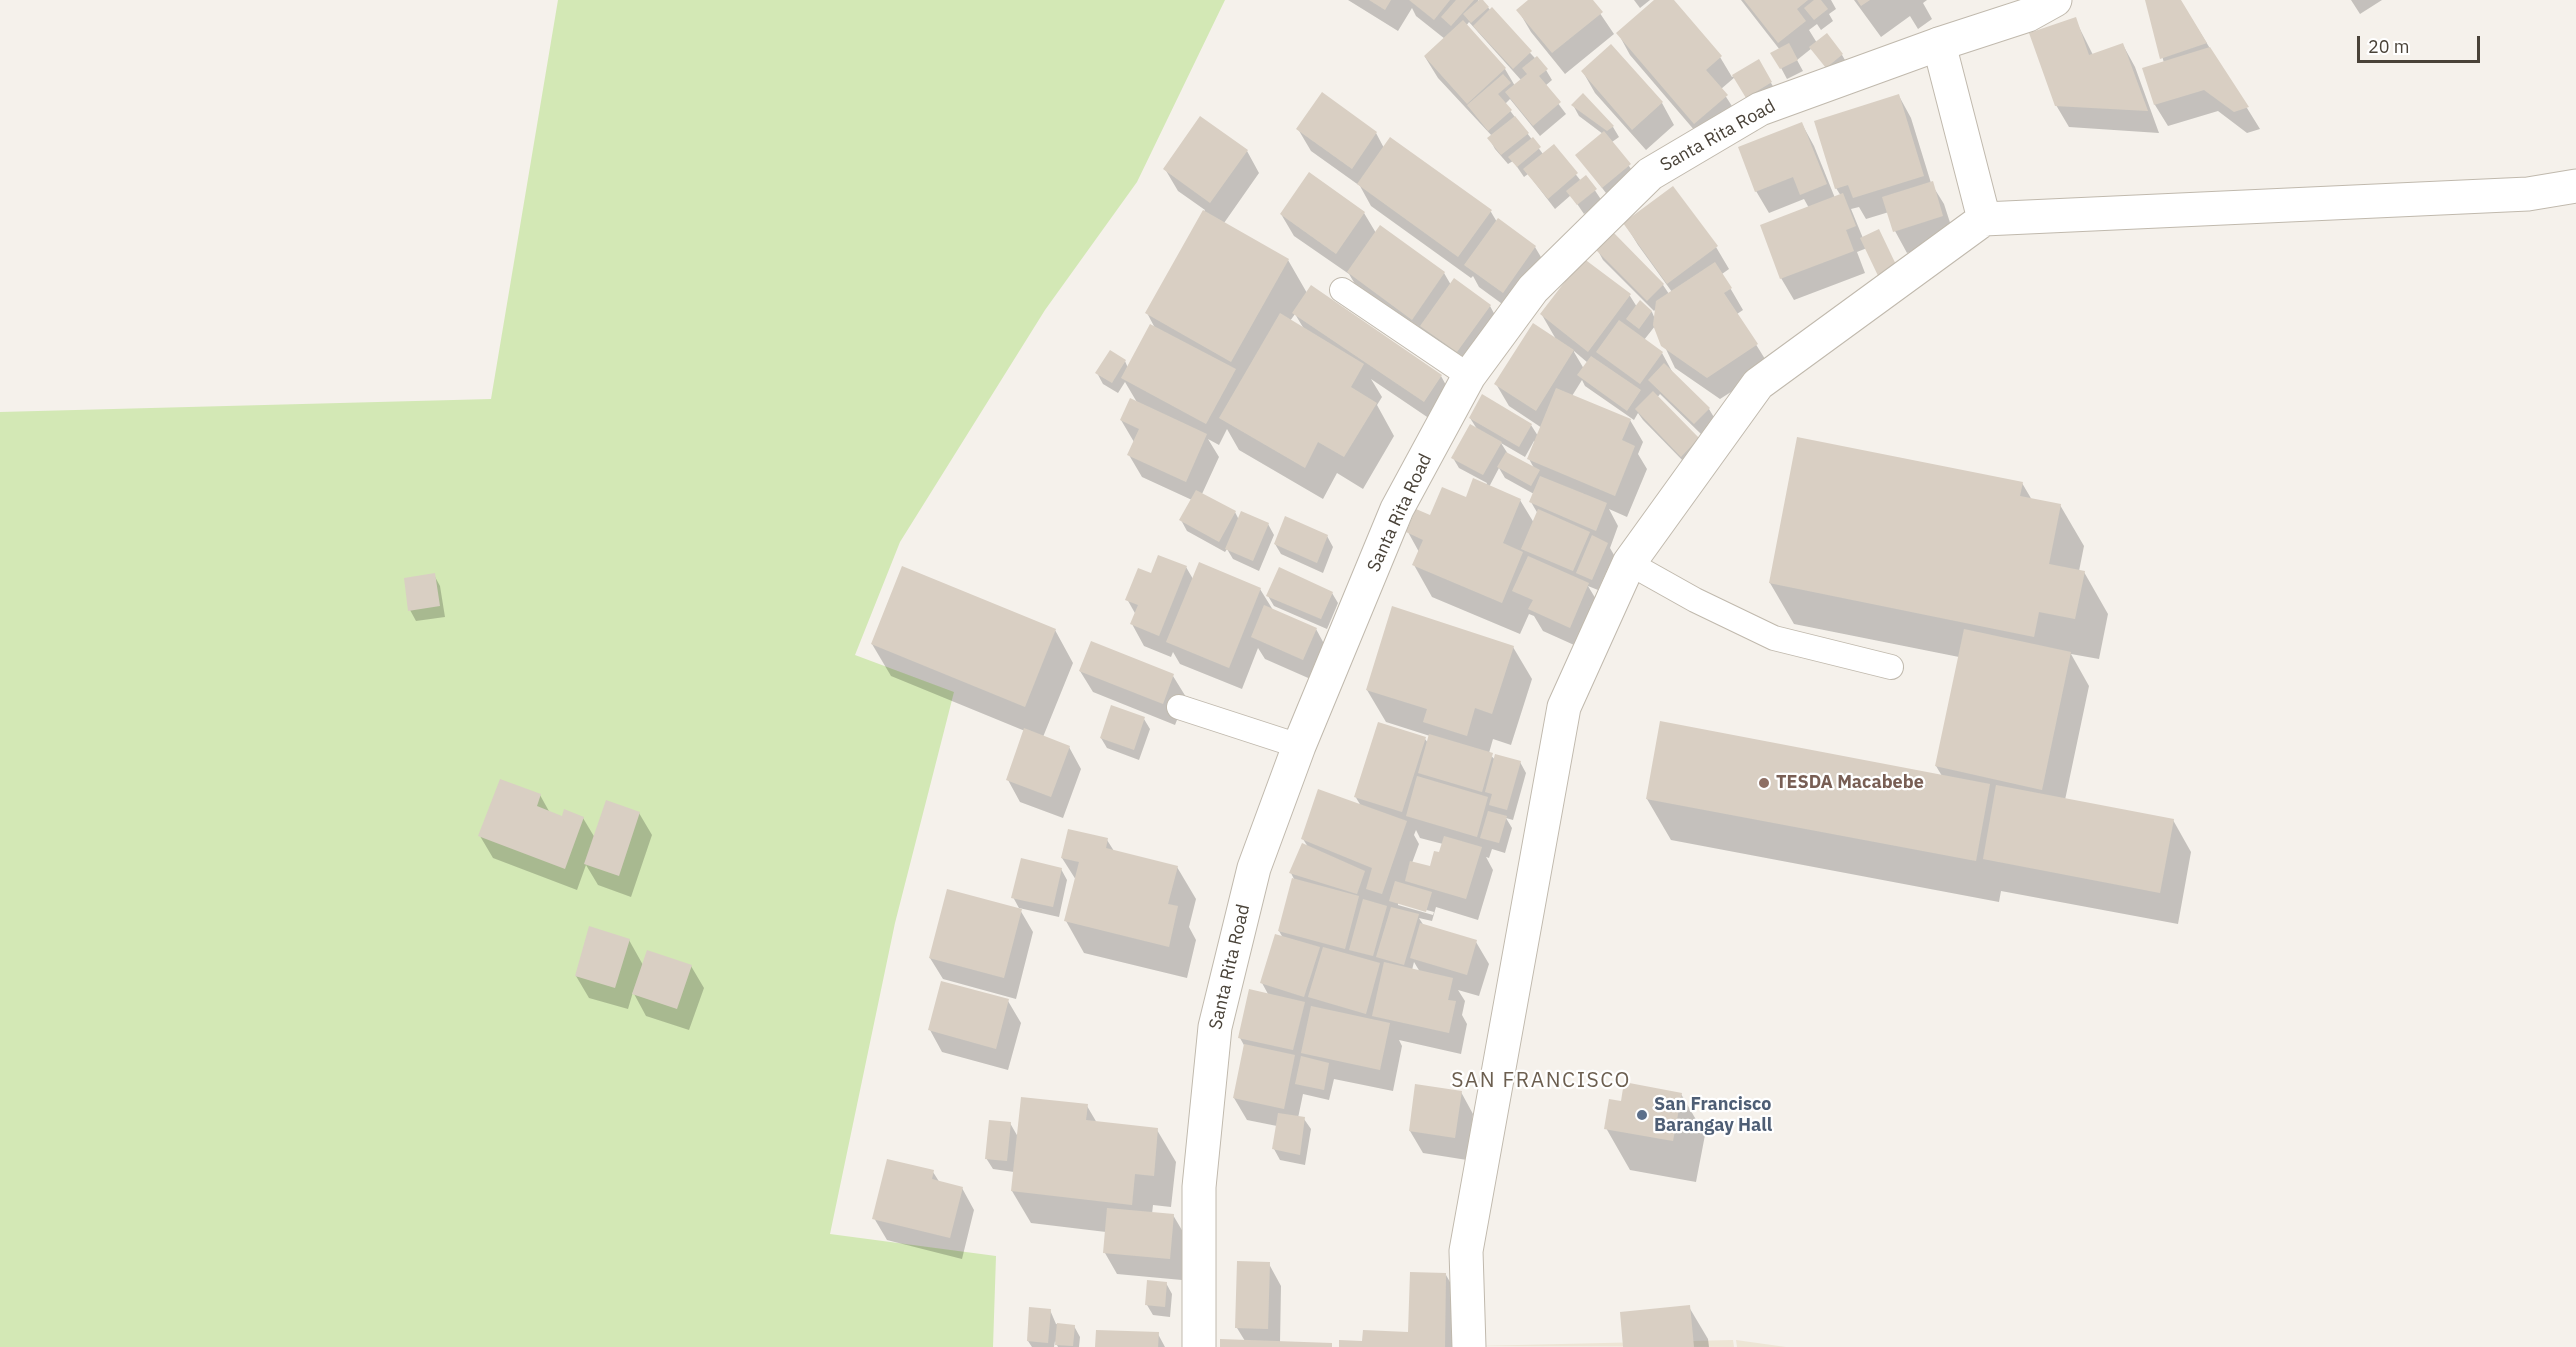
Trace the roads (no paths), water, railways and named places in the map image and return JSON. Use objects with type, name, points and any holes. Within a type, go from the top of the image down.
[{"type":"street","name":"Santa Rita Road","points":[[1199,1347],[1198,1187],[1215,1027],[1254,868],[1299,746],[1397,509],[1469,376],[1533,289],[1650,174],[1761,109],[1939,44],[2028,15],[2055,0]]},
{"type":"street","points":[[1939,44],[1984,219]]},
{"type":"street","points":[[1469,1347],[1466,1251],[1564,707],[1629,563],[1758,384],[1984,219],[2528,194],[2576,186]]},
{"type":"lane","points":[[1342,290],[1469,376]]},
{"type":"lane","points":[[1629,563],[1695,600],[1774,638],[1891,667]]},
{"type":"lane","points":[[1179,707],[1299,746]]},
{"type":"place","name":"TESDA Macabebe","points":[[1764,783]]},
{"type":"place","name":"San Francisco Barangay Hall","points":[[1642,1115]]},
{"type":"district","name":"SAN FRANCISCO","points":[[1541,1081]]}]
